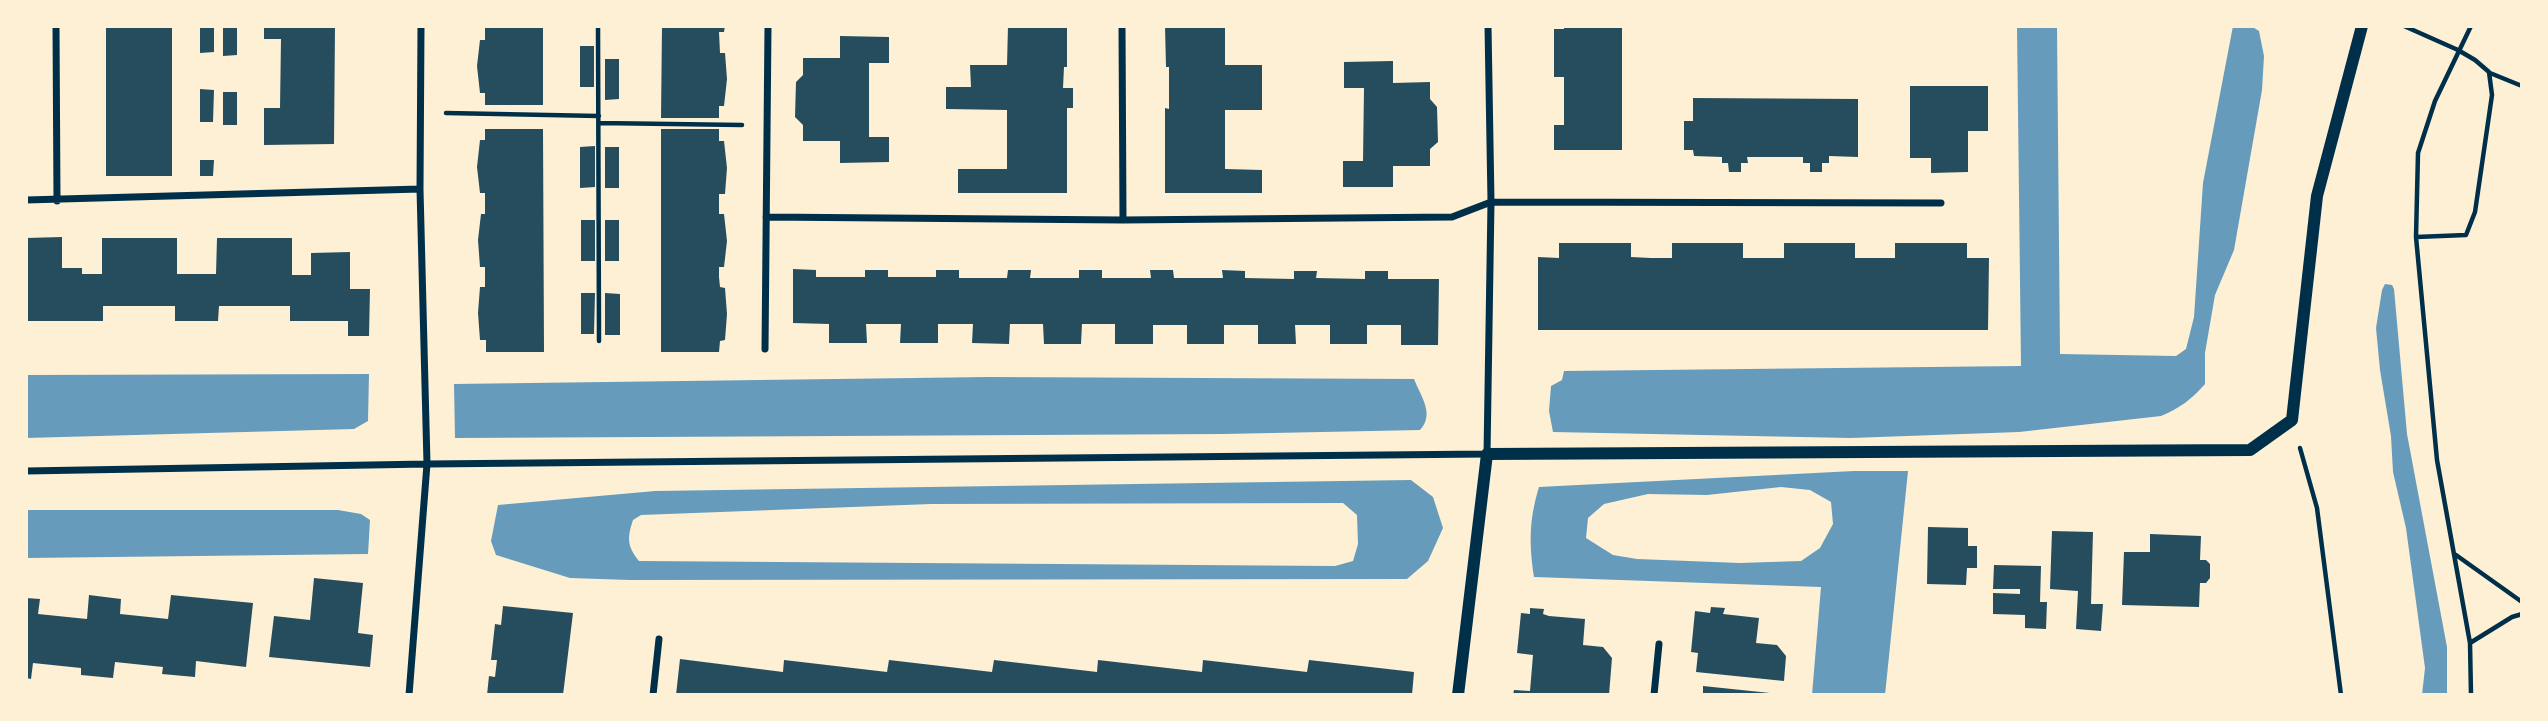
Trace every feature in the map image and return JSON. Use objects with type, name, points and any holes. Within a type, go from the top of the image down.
[{"type":"street","points":[[56,26],[57,201]]},
{"type":"street","points":[[409,695],[427,464],[421,189],[421,26]]},
{"type":"street","points":[[765,349],[768,26]]},
{"type":"street","points":[[1122,26],[1123,220]]},
{"type":"street","points":[[1458,695],[1487,454],[1491,202],[1488,26]]},
{"type":"street","points":[[26,471],[427,464],[2250,450],[2292,420],[2317,196],[2362,26]]},
{"type":"street","points":[[26,200],[421,189]]},
{"type":"street","points":[[766,217],[1123,220],[1452,217],[1491,202],[1941,203]]},
{"type":"street","points":[[653,695],[659,639]]},
{"type":"street","points":[[1654,695],[1659,644]]},
{"type":"path","points":[[598,26],[599,341]]},
{"type":"path","points":[[2404,26],[2458,50],[2489,72],[2522,86]]},
{"type":"path","points":[[2470,26],[2435,101],[2418,153],[2416,237],[2437,460],[2470,643],[2471,695]]},
{"type":"path","points":[[2416,237],[2466,235],[2475,212],[2492,95],[2489,72]]},
{"type":"path","points":[[421,112],[599,116]]},
{"type":"path","points":[[599,123],[767,125]]},
{"type":"path","points":[[2292,420],[2317,508],[2341,695]]},
{"type":"path","points":[[2455,555],[2522,602]]},
{"type":"path","points":[[2470,643],[2512,617],[2522,614]]},
{"type":"water","points":[[2017,26],[2057,26],[2060,354],[2176,356],[2186,349],[2194,317],[2203,183],[2233,26],[2251,26],[2259,31],[2264,56],[2262,90],[2234,250],[2215,295],[2205,353],[2205,384],[2190,399],[2161,416],[2019,432],[1851,438],[1553,432],[1549,411],[1551,386],[1562,380],[1564,371],[2021,366]]},
{"type":"water","points":[[2385,284],[2392,285],[2394,289],[2407,434],[2447,647],[2447,695],[2422,695],[2425,668],[2406,528],[2393,472],[2391,436],[2376,328]]},
{"type":"water","points":[[369,374],[368,421],[354,429],[26,438],[26,375]]},
{"type":"water","points":[[989,377],[1414,379],[1427,412],[1420,430],[1223,434],[455,438],[454,384]]},
{"type":"water","points":[[1854,471],[1908,471],[1885,695],[1812,695],[1821,587],[1534,577],[1531,532],[1539,487]],"holes":[[[1781,487],[1810,490],[1831,502],[1833,524],[1820,548],[1801,561],[1740,563],[1637,559],[1613,555],[1586,538],[1588,518],[1604,504],[1648,494],[1707,495]]]},
{"type":"water","points":[[1411,480],[1433,497],[1443,528],[1428,561],[1407,579],[570,578],[496,555],[491,541],[498,505],[655,491]],"holes":[[[1343,503],[1357,515],[1358,544],[1353,561],[1335,566],[639,561],[629,542],[633,520],[641,515],[931,504]]]},
{"type":"water","points":[[26,510],[338,510],[361,514],[370,520],[368,554],[26,558]]},
{"type":"building","points":[[106,26],[172,26],[172,176],[106,176]]},
{"type":"building","points":[[200,26],[214,26],[214,52],[200,53]]},
{"type":"building","points":[[223,26],[237,26],[237,55],[223,56]]},
{"type":"building","points":[[264,26],[335,26],[334,144],[264,145],[264,108],[280,108],[281,39],[264,39]]},
{"type":"building","points":[[485,26],[543,26],[543,105],[485,105],[485,93],[480,93],[477,66],[480,40],[485,40]]},
{"type":"building","points":[[662,26],[725,26],[724,32],[719,32],[720,53],[725,53],[727,79],[724,106],[719,106],[719,118],[661,118]]},
{"type":"building","points":[[1008,26],[1067,26],[1067,67],[1064,67],[1063,88],[1073,88],[1073,108],[1067,108],[1067,193],[958,193],[958,169],[1007,169],[1007,110],[946,109],[946,87],[971,87],[970,65],[1007,65]]},
{"type":"building","points":[[1165,26],[1225,26],[1225,65],[1262,65],[1262,110],[1225,110],[1225,169],[1262,170],[1262,193],[1165,193],[1165,108],[1169,109],[1169,67],[1166,67]]},
{"type":"building","points":[[1564,26],[1622,26],[1622,150],[1554,150],[1554,125],[1564,125],[1564,77],[1554,77],[1554,29],[1564,29]]},
{"type":"building","points":[[840,36],[889,37],[889,63],[869,63],[869,137],[889,137],[889,162],[840,163],[840,141],[803,141],[803,125],[795,117],[796,82],[803,75],[803,58],[840,58]]},
{"type":"building","points":[[580,46],[594,46],[594,87],[580,87]]},
{"type":"building","points":[[605,59],[619,59],[619,99],[605,100]]},
{"type":"building","points":[[1393,61],[1393,83],[1430,82],[1430,99],[1437,107],[1438,142],[1430,149],[1430,166],[1393,166],[1393,187],[1343,187],[1343,161],[1363,161],[1364,88],[1344,88],[1344,62]]},
{"type":"building","points":[[1910,86],[1988,86],[1988,131],[1968,131],[1968,172],[1931,173],[1931,158],[1910,158]]},
{"type":"building","points":[[200,89],[214,90],[213,122],[200,122]]},
{"type":"building","points":[[223,92],[237,92],[237,125],[223,125]]},
{"type":"building","points":[[1693,98],[1858,99],[1858,157],[1829,156],[1829,163],[1822,163],[1822,172],[1810,172],[1810,163],[1803,163],[1803,157],[1747,157],[1748,163],[1741,163],[1741,172],[1729,172],[1728,163],[1722,163],[1722,157],[1694,156],[1693,150],[1684,150],[1684,121],[1693,121]]},
{"type":"building","points":[[485,129],[543,129],[544,352],[486,352],[486,340],[480,340],[478,313],[480,287],[485,287],[485,267],[480,267],[478,240],[481,214],[485,214],[485,193],[480,193],[477,167],[480,140],[485,140]]},
{"type":"building","points":[[661,129],[719,129],[719,141],[724,141],[727,168],[725,194],[719,194],[719,214],[724,214],[727,241],[724,267],[719,267],[719,277],[720,287],[725,288],[727,314],[725,340],[720,341],[719,352],[661,352]]},
{"type":"building","points":[[595,146],[595,187],[580,188],[580,147]]},
{"type":"building","points":[[605,147],[619,147],[619,188],[605,188]]},
{"type":"building","points":[[200,160],[214,160],[213,176],[200,176]]},
{"type":"building","points":[[581,220],[595,220],[595,261],[581,261]]},
{"type":"building","points":[[605,220],[619,220],[619,261],[605,261]]},
{"type":"building","points":[[62,237],[62,268],[82,268],[82,274],[102,274],[102,238],[177,238],[177,274],[216,274],[217,238],[292,238],[292,275],[311,275],[311,253],[350,252],[350,289],[370,289],[369,336],[348,336],[348,321],[290,321],[290,306],[219,306],[218,321],[175,321],[175,306],[103,306],[103,321],[26,321],[26,238]]},
{"type":"building","points":[[1559,243],[1631,243],[1631,257],[1672,258],[1672,243],[1743,243],[1743,258],[1784,258],[1784,243],[1855,243],[1855,258],[1895,258],[1895,243],[1967,243],[1967,258],[1989,258],[1988,330],[1538,330],[1538,257],[1559,258]]},
{"type":"building","points":[[793,269],[816,270],[816,277],[865,277],[865,270],[888,270],[888,277],[936,277],[936,270],[959,270],[959,278],[1007,278],[1008,270],[1031,270],[1030,278],[1079,278],[1079,270],[1102,270],[1102,278],[1151,278],[1150,270],[1173,270],[1174,278],[1223,278],[1222,270],[1245,271],[1245,278],[1294,279],[1294,271],[1317,271],[1316,278],[1365,279],[1365,271],[1388,271],[1388,279],[1439,279],[1438,345],[1401,345],[1401,325],[1367,325],[1367,344],[1330,344],[1330,325],[1295,325],[1296,344],[1258,344],[1258,325],[1224,325],[1224,344],[1187,344],[1187,325],[1153,325],[1153,344],[1115,344],[1115,324],[1082,324],[1081,344],[1044,344],[1043,324],[1010,324],[1009,344],[972,343],[973,324],[938,324],[938,343],[900,343],[901,324],[866,324],[867,343],[829,343],[829,324],[793,323]]},
{"type":"building","points":[[581,293],[595,293],[594,334],[581,334]]},
{"type":"building","points":[[605,293],[620,294],[620,335],[605,335]]},
{"type":"building","points":[[1928,527],[1968,528],[1968,546],[1977,546],[1977,568],[1967,568],[1966,585],[1927,584]]},
{"type":"building","points":[[2052,531],[2093,532],[2091,604],[2103,604],[2101,631],[2076,629],[2078,591],[2050,589]]},
{"type":"building","points":[[2150,534],[2201,536],[2200,560],[2206,560],[2210,564],[2210,578],[2206,583],[2200,583],[2199,607],[2122,605],[2124,552],[2150,552]]},
{"type":"building","points":[[1994,565],[2041,566],[2040,602],[2047,602],[2046,629],[2025,628],[2025,615],[1993,614],[1993,593],[2020,594],[2020,589],[1993,589]]},
{"type":"building","points":[[314,578],[363,583],[358,633],[373,635],[370,667],[269,657],[274,616],[310,620]]},
{"type":"building","points":[[89,595],[121,599],[120,614],[168,619],[171,595],[253,603],[246,667],[196,661],[195,677],[162,674],[163,667],[115,662],[113,678],[81,675],[81,668],[33,663],[31,679],[26,678],[26,598],[40,599],[38,614],[87,619]]},
{"type":"building","points":[[503,606],[573,613],[563,695],[487,695],[489,676],[495,677],[497,660],[491,660],[495,624],[501,625]]},
{"type":"building","points":[[1711,607],[1725,608],[1723,614],[1759,618],[1756,643],[1777,645],[1786,656],[1784,681],[1696,672],[1698,653],[1691,652],[1695,611],[1710,613]]},
{"type":"building","points":[[1530,608],[1544,609],[1543,614],[1549,616],[1585,619],[1583,645],[1603,647],[1612,658],[1609,695],[1513,695],[1514,690],[1530,691],[1533,655],[1517,653],[1521,613],[1530,614]]},
{"type":"building","points":[[680,659],[783,672],[784,660],[887,672],[889,660],[992,672],[994,660],[1097,672],[1098,660],[1202,672],[1203,660],[1307,672],[1309,660],[1414,672],[1412,695],[676,695]]},
{"type":"building","points":[[1703,686],[1770,693],[1703,695]]}]
